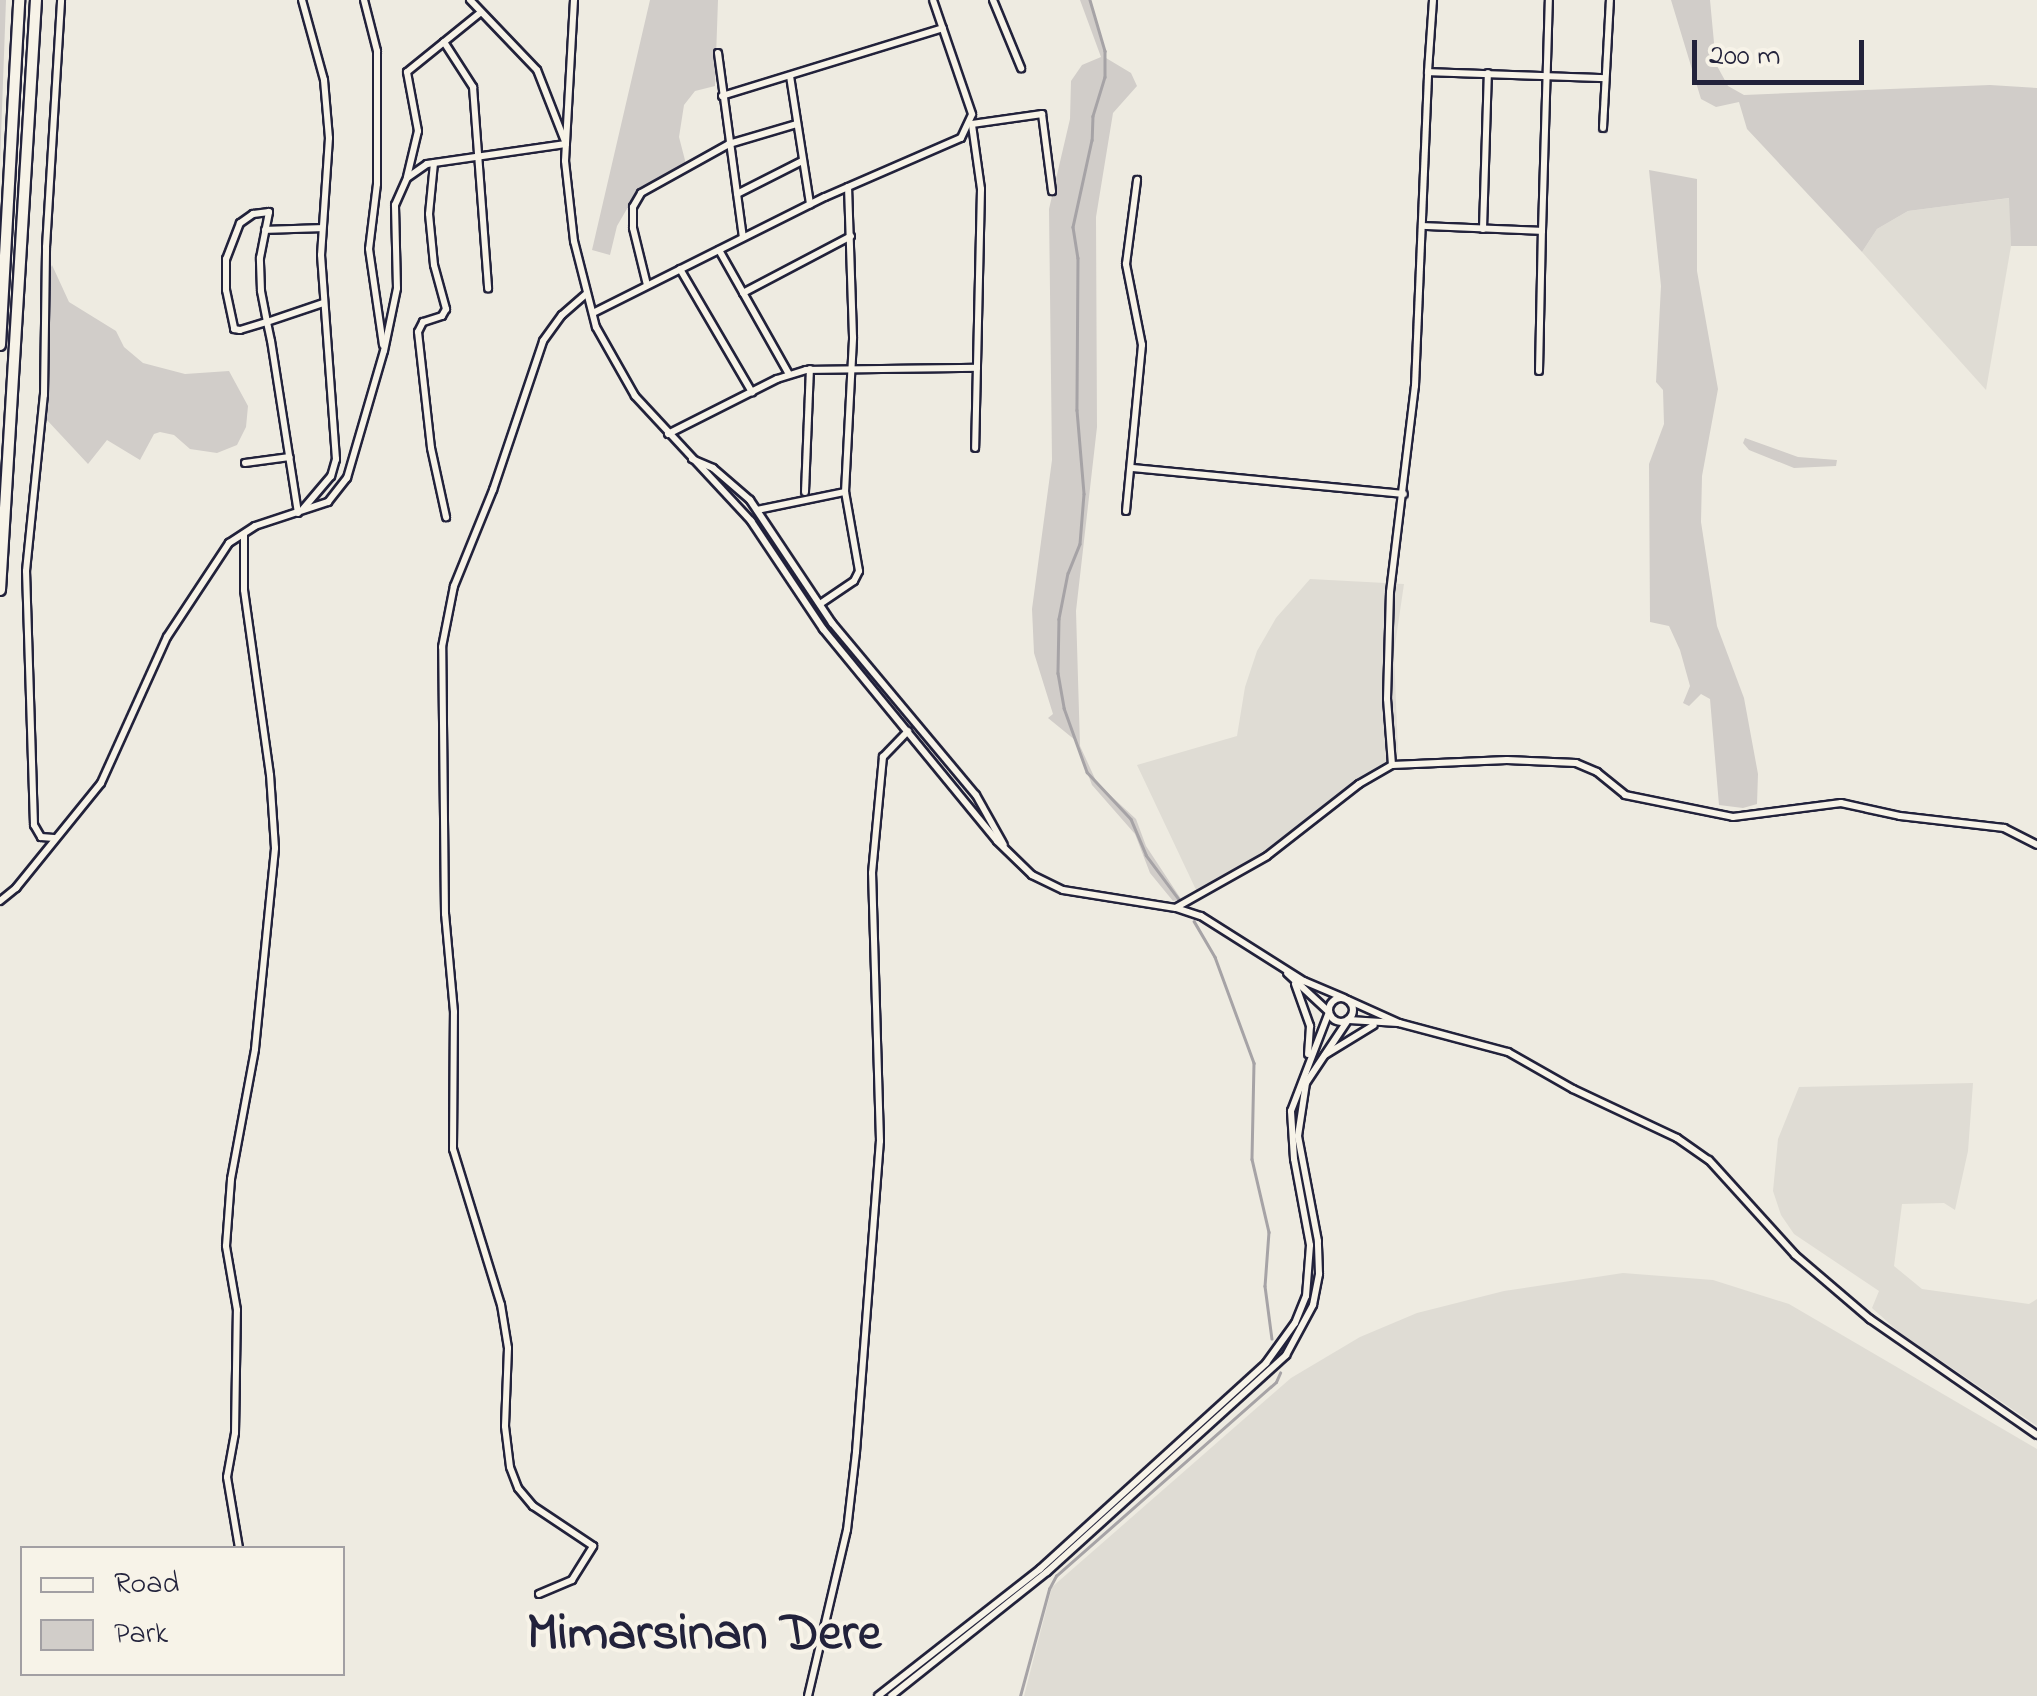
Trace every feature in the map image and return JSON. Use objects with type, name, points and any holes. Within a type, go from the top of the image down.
[{"type":"highway","points":[[0,345],[19,0]]},
{"type":"highway","points":[[0,590],[36,0]]},
{"type":"street","points":[[55,838],[41,837],[34,825],[26,572],[44,395],[46,247],[60,0]]},
{"type":"street","points":[[298,513],[331,476],[336,460],[323,303],[322,228],[329,138],[324,80],[302,0]]},
{"type":"street","points":[[364,0],[377,52],[377,184],[369,249],[384,351]]},
{"type":"street","points":[[470,0],[536,70],[566,144]]},
{"type":"street","points":[[574,0],[566,144],[574,241],[592,313],[635,396],[751,522],[823,629],[1032,875],[1062,890],[1176,908],[1201,916],[1304,981],[1400,1022],[1508,1052],[1572,1089],[1677,1138],[1709,1160],[1794,1254],[1870,1319],[2037,1435]]},
{"type":"street","points":[[933,0],[972,114],[981,189],[975,448]]},
{"type":"street","points":[[993,0],[1021,68]]},
{"type":"street","points":[[1392,765],[1387,699],[1390,592],[1404,494],[1424,226],[1433,0]]},
{"type":"street","points":[[1539,372],[1548,0]]},
{"type":"street","points":[[1603,128],[1610,0]]},
{"type":"street","points":[[0,901],[112,766],[166,637],[229,543],[328,502],[347,478],[384,351],[396,288],[395,205],[407,178],[418,131],[407,72],[481,12]]},
{"type":"street","points":[[722,96],[943,28]]},
{"type":"street","points":[[444,42],[473,87],[488,288]]},
{"type":"street","points":[[718,54],[743,238]]},
{"type":"street","points":[[1428,72],[1604,78]]},
{"type":"street","points":[[1483,228],[1488,73]]},
{"type":"street","points":[[790,76],[810,204]]},
{"type":"street","points":[[592,313],[810,204],[961,138],[971,124],[1042,114],[1052,191]]},
{"type":"street","points":[[648,285],[633,228],[633,207],[640,193],[729,144],[796,124]]},
{"type":"street","points":[[407,178],[434,163],[566,144]]},
{"type":"street","points":[[737,194],[802,162]]},
{"type":"street","points":[[434,163],[429,214],[434,265],[446,310],[442,316],[424,322],[418,332],[431,448],[446,517]]},
{"type":"street","points":[[1126,510],[1142,345],[1126,264],[1137,180]]},
{"type":"street","points":[[820,604],[858,575],[845,492],[852,367],[848,187]]},
{"type":"street","points":[[298,513],[290,457],[267,322],[261,291],[269,212],[253,214],[240,223],[226,259],[226,290],[234,329],[267,322],[323,303]]},
{"type":"street","points":[[1424,226],[1542,231]]},
{"type":"street","points":[[265,230],[322,228]]},
{"type":"street","points":[[743,292],[851,236]]},
{"type":"street","points":[[718,250],[789,374]]},
{"type":"street","points":[[680,269],[752,392]]},
{"type":"street","points":[[539,1594],[572,1580],[593,1546],[533,1506],[510,1466],[505,1426],[508,1348],[501,1306],[453,1150],[454,1012],[444,914],[442,647],[454,586],[493,490],[544,342],[562,314],[588,294]]},
{"type":"street","points":[[667,434],[789,374],[810,369],[977,368]]},
{"type":"street","points":[[804,492],[810,369]]},
{"type":"street","points":[[246,463],[290,457]]},
{"type":"street","points":[[691,458],[723,475],[757,510],[820,604],[976,794],[1004,845]]},
{"type":"street","points":[[1133,468],[1404,494]]},
{"type":"street","points":[[757,510],[845,492]]},
{"type":"street","points":[[239,1546],[227,1477],[235,1433],[237,1310],[226,1246],[231,1179],[255,1049],[275,848],[270,774],[244,590],[244,534]]},
{"type":"street","points":[[808,1696],[847,1530],[856,1452],[880,1141],[872,872],[883,757],[908,731]]},
{"type":"street","points":[[1176,908],[1267,856],[1359,784],[1392,765],[1507,760],[1576,763],[1597,772],[1625,795],[1733,818],[1841,803],[1900,816],[2004,828],[2037,845]]},
{"type":"street","points":[[1271,958],[1336,1021],[1400,1022]]},
{"type":"street","points":[[1293,979],[1310,1026],[1307,1062]]},
{"type":"street","points":[[878,1696],[1040,1569],[1282,1346],[1306,1296],[1311,1272],[1291,1111],[1333,1001],[1346,999]]},
{"type":"street","points":[[892,1696],[1047,1572],[1286,1355],[1313,1305],[1319,1274],[1318,1241],[1298,1136],[1306,1083],[1353,1010],[1346,999]]},
{"type":"street","points":[[1320,1058],[1350,1036],[1376,1024]]},
{"type":"shaded area","points":[[2010,198],[2011,246],[1986,390],[1862,252],[1877,229],[1908,211]]},
{"type":"shaded area","points":[[1310,579],[1404,584],[1394,652],[1398,752],[1394,765],[1300,831],[1198,894],[1137,765],[1237,736],[1245,687],[1257,651],[1276,618]]},
{"type":"shaded area","points":[[1973,1083],[1968,1151],[1955,1210],[1944,1203],[1902,1204],[1894,1266],[1922,1289],[2029,1304],[2037,1299],[2037,1426],[1899,1332],[1872,1308],[1879,1291],[1794,1234],[1781,1215],[1773,1191],[1778,1139],[1799,1087]]},
{"type":"shaded area","points":[[1623,1273],[1713,1280],[1789,1304],[2037,1449],[2037,1696],[1024,1696],[1052,1587],[1291,1378],[1360,1337],[1417,1313],[1504,1291]]},
{"type":"green space","points":[[0,0],[6,0],[0,163]]},
{"type":"green space","points":[[650,0],[718,0],[715,86],[695,91],[684,105],[679,137],[687,168],[635,195],[617,226],[610,255],[592,250]]},
{"type":"green space","points":[[1080,0],[1091,0],[1106,58],[1131,73],[1137,86],[1113,113],[1096,217],[1097,427],[1076,611],[1080,746],[1097,783],[1136,819],[1146,846],[1181,899],[1173,901],[1150,873],[1135,834],[1092,785],[1075,740],[1048,718],[1053,714],[1034,653],[1032,609],[1052,460],[1049,209],[1070,119],[1071,81],[1082,65],[1101,57]]},
{"type":"green space","points":[[1671,0],[1710,0],[1716,64],[1728,86],[1744,95],[1990,85],[2037,88],[2037,246],[2011,246],[2009,198],[1908,211],[1877,229],[1862,252],[1747,129],[1739,102],[1716,107],[1701,99]]},
{"type":"green space","points":[[1649,170],[1697,179],[1697,271],[1718,389],[1702,476],[1701,522],[1717,626],[1744,698],[1758,774],[1757,804],[1743,808],[1719,805],[1710,699],[1701,694],[1689,706],[1683,703],[1690,686],[1680,650],[1669,626],[1650,622],[1649,464],[1664,424],[1663,390],[1656,382],[1661,286]]},
{"type":"green space","points":[[52,265],[69,302],[116,331],[124,347],[143,363],[185,374],[229,371],[248,406],[246,427],[237,445],[217,453],[190,449],[174,435],[160,432],[154,434],[140,460],[107,440],[88,464],[46,419],[48,274]]},
{"type":"green space","points":[[1745,438],[1798,457],[1837,460],[1836,466],[1794,468],[1749,450],[1743,443]]},
{"type":"waterway","points":[[1090,0],[1105,51],[1105,77],[1093,116],[1092,140],[1073,227],[1078,258],[1077,410],[1084,494],[1080,544],[1068,573],[1059,619],[1058,673],[1064,708],[1087,772],[1131,819],[1146,855],[1178,898]]},
{"type":"waterway","points":[[1194,921],[1215,957],[1254,1063],[1252,1159],[1269,1232],[1265,1286],[1272,1339]]},
{"type":"waterway","points":[[1020,1696],[1056,1576],[1276,1382],[1280,1373]]},
{"type":"district","name":"Mimarsinan Dere","points":[[704,1636]]}]
